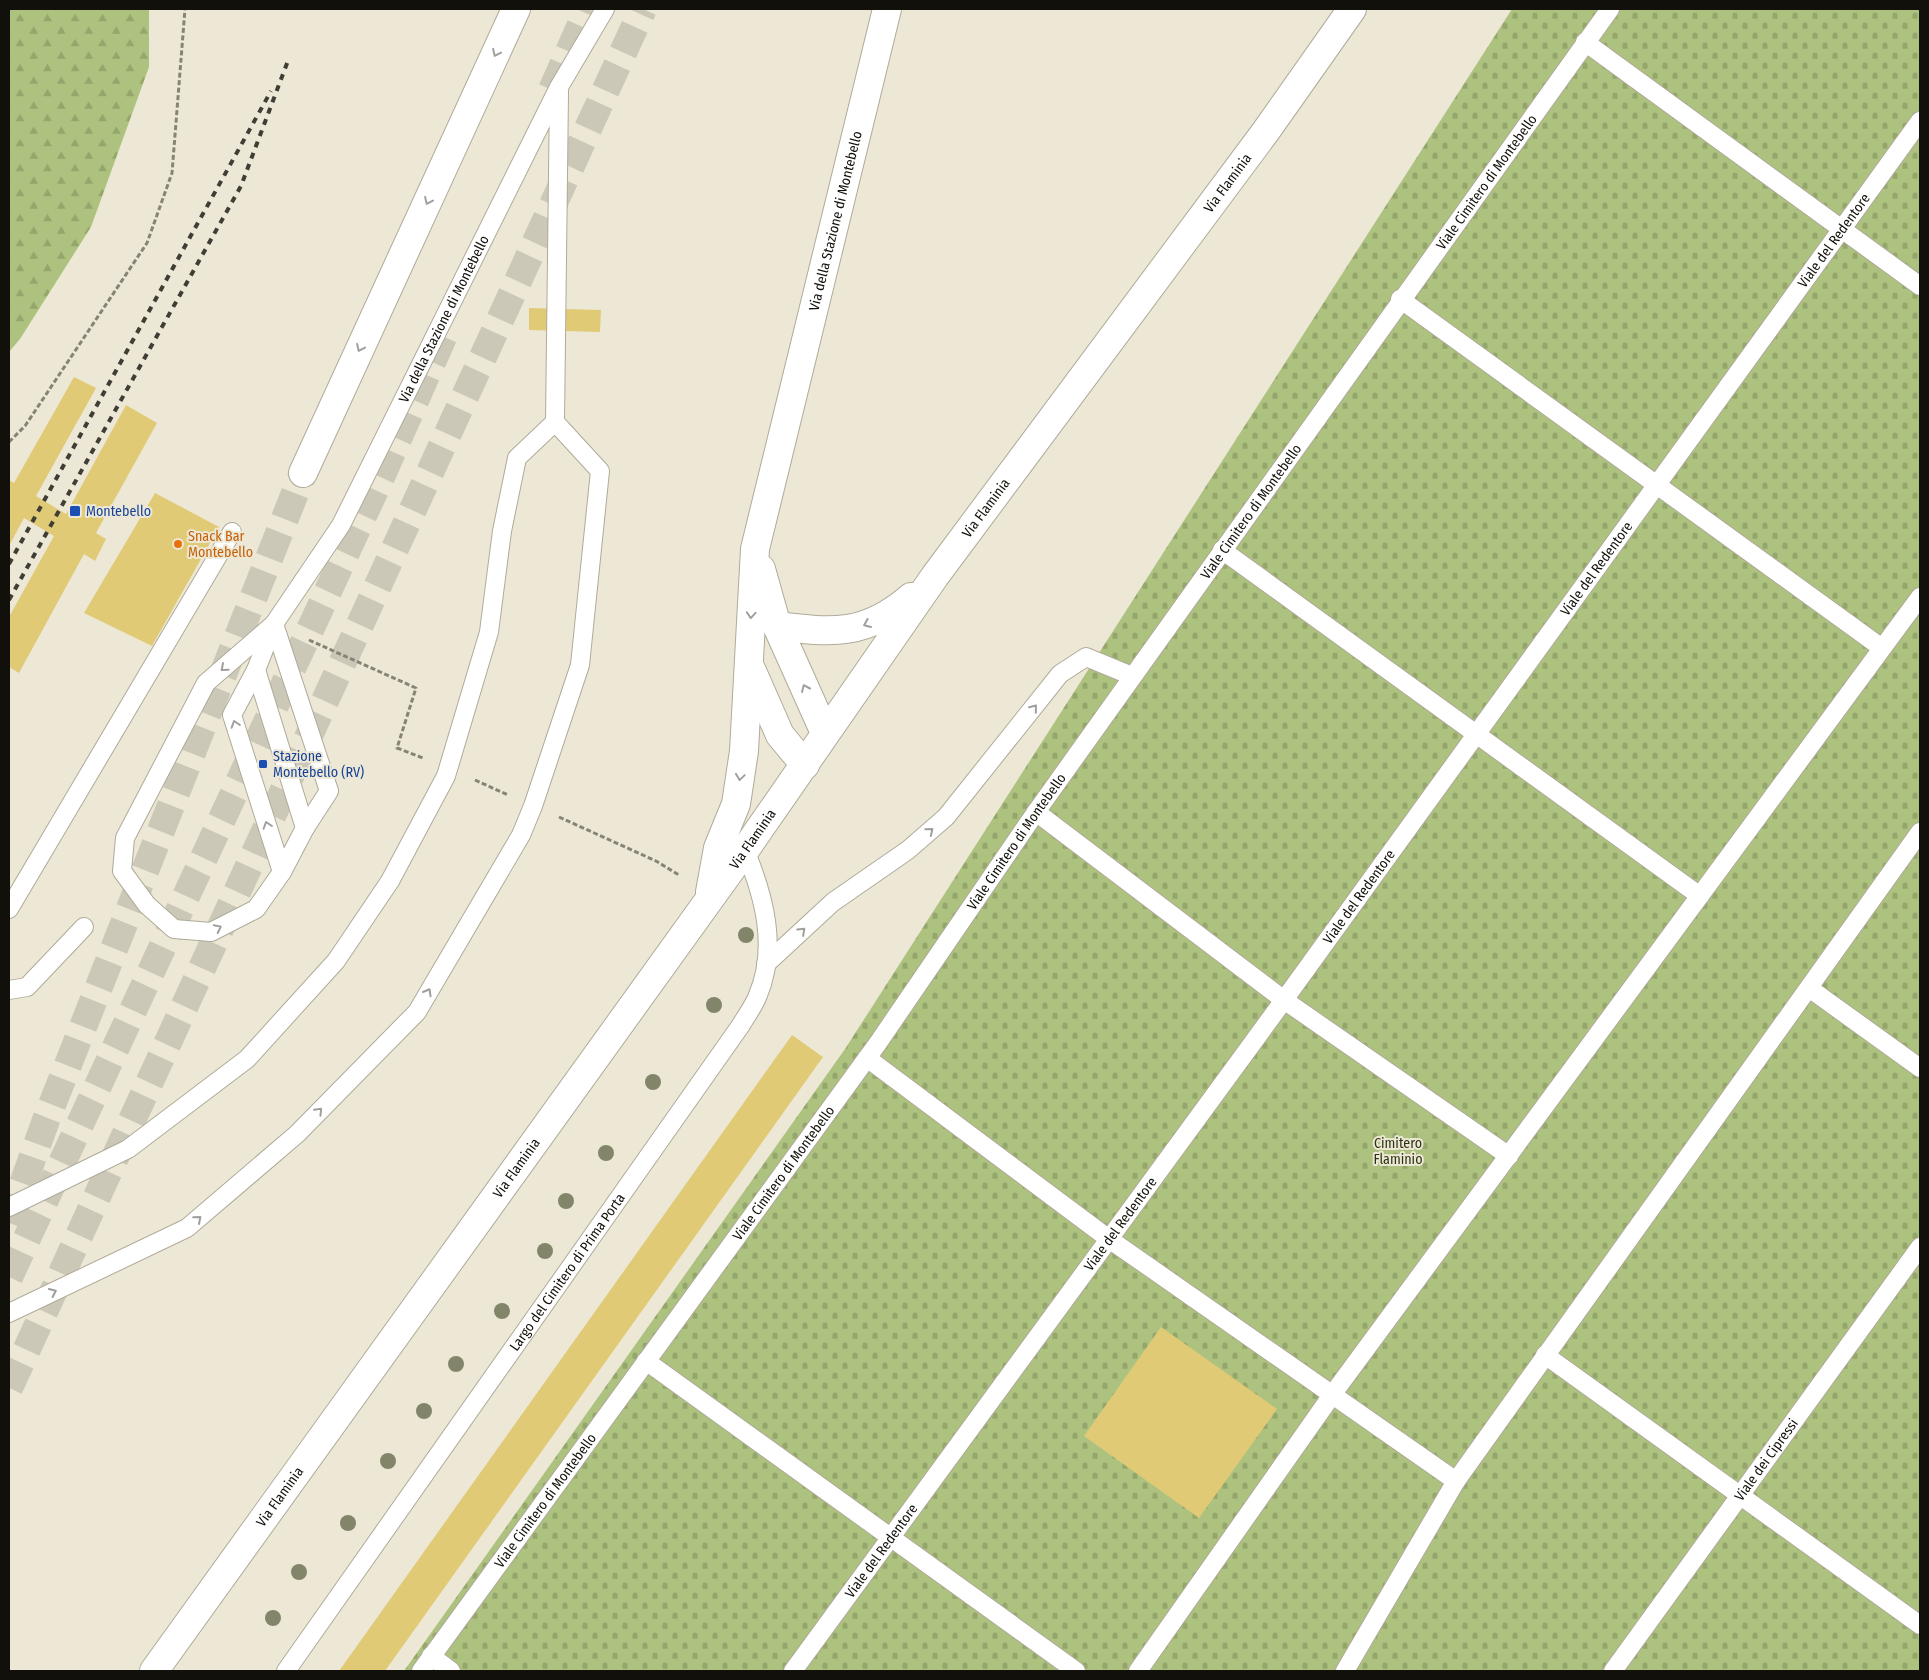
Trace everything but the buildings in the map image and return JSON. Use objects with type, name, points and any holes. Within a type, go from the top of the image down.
[{"type":"main road","points":[[303,473],[516,9]]},
{"type":"main road","name":"Via della Stazione di Montebello","points":[[709,898],[718,848],[736,804],[744,751],[755,549],[887,9]]},
{"type":"main road","name":"Via Flaminia","points":[[154,1671],[745,850],[935,576],[1260,138],[1352,9]]},
{"type":"main road","name":"Via della Stazione di Montebello","points":[[755,549],[777,626],[826,733]]},
{"type":"main road","points":[[777,626],[818,631],[857,629],[884,618],[935,576]]},
{"type":"main road","name":"Via della Stazione di Montebello","points":[[748,663],[780,735],[805,765]]},
{"type":"lane","name":"Via della Stazione di Montebello","points":[[274,624],[341,525],[559,87],[605,9]]},
{"type":"lane","name":"Viale Cimitero di Montebello","points":[[421,1671],[866,1058],[1132,676],[1610,9]]},
{"type":"lane","points":[[1585,42],[1920,286]]},
{"type":"lane","points":[[9,1313],[187,1228],[297,1134],[417,1012],[520,834],[533,806],[580,665],[600,471],[555,422],[559,87]]},
{"type":"lane","name":"Viale del Redentore","points":[[793,1671],[1477,735],[1920,121]]},
{"type":"lane","points":[[1400,300],[1882,648]]},
{"type":"lane","points":[[9,1207],[128,1149],[247,1059],[341,953],[390,881],[446,776],[488,632],[502,531],[517,458],[555,422]]},
{"type":"lane","points":[[9,909],[232,532]]},
{"type":"lane","points":[[1222,550],[1700,896]]},
{"type":"lane","points":[[1138,1671],[1332,1394],[1920,597]]},
{"type":"lane","points":[[274,624],[256,670],[232,715],[282,872]]},
{"type":"lane","points":[[274,624],[328,791],[305,828],[282,872],[256,908],[210,932],[174,929],[147,905],[122,871],[125,838],[206,683],[274,624]]},
{"type":"lane","points":[[766,964],[833,902],[908,850],[946,818],[1060,674],[1086,657],[1132,676]]},
{"type":"lane","points":[[256,670],[277,732],[305,828]]},
{"type":"lane","points":[[1036,812],[1284,1000],[1509,1156]]},
{"type":"lane","points":[[1345,1671],[1456,1481],[1920,832]]},
{"type":"lane","name":"Largo del Cimitero di Prima Porta","points":[[286,1671],[741,1026],[758,995],[766,964],[768,924],[760,886],[745,850]]},
{"type":"lane","points":[[9,990],[27,988],[84,927]]},
{"type":"lane","points":[[1809,988],[1920,1068]]},
{"type":"lane","points":[[866,1058],[1110,1239],[1456,1481]]},
{"type":"lane","name":"Viale dei Cipressi","points":[[1613,1671],[1920,1247]]},
{"type":"lane","points":[[1545,1355],[1920,1625]]},
{"type":"lane","points":[[646,1361],[1076,1671]]},
{"type":"lane","points":[[431,1656],[451,1671]]},
{"type":"path","points":[[9,442],[25,426],[147,243],[172,173],[185,9]]},
{"type":"path","points":[[274,624],[416,688],[397,748],[411,754]]},
{"type":"path","points":[[485,784],[508,795]]},
{"type":"path","points":[[569,822],[671,869]]},
{"type":"green space","points":[[9,9],[149,9],[149,67],[91,227],[20,339],[9,352]]},
{"type":"green space","name":"Cimitero Flaminio","points":[[1512,9],[1920,9],[1920,1671],[404,1671],[845,1049]]},
{"type":"tunnel","points":[[552,90],[588,9]]},
{"type":"tunnel","points":[[9,1388],[643,9]]},
{"type":"tunnel","points":[[9,1277],[381,477],[448,326]]},
{"type":"tunnel","points":[[9,1223],[46,1120],[303,473]]},
{"type":"railway","points":[[9,600],[241,186],[289,58]]},
{"type":"railway","points":[[9,564],[271,91]]},
{"type":"place","name":"Montebello","points":[[75,511]]},
{"type":"place","name":"Snack Bar Montebello","points":[[178,544]]},
{"type":"place","name":"Stazione Montebello (RV)","points":[[263,764]]}]
